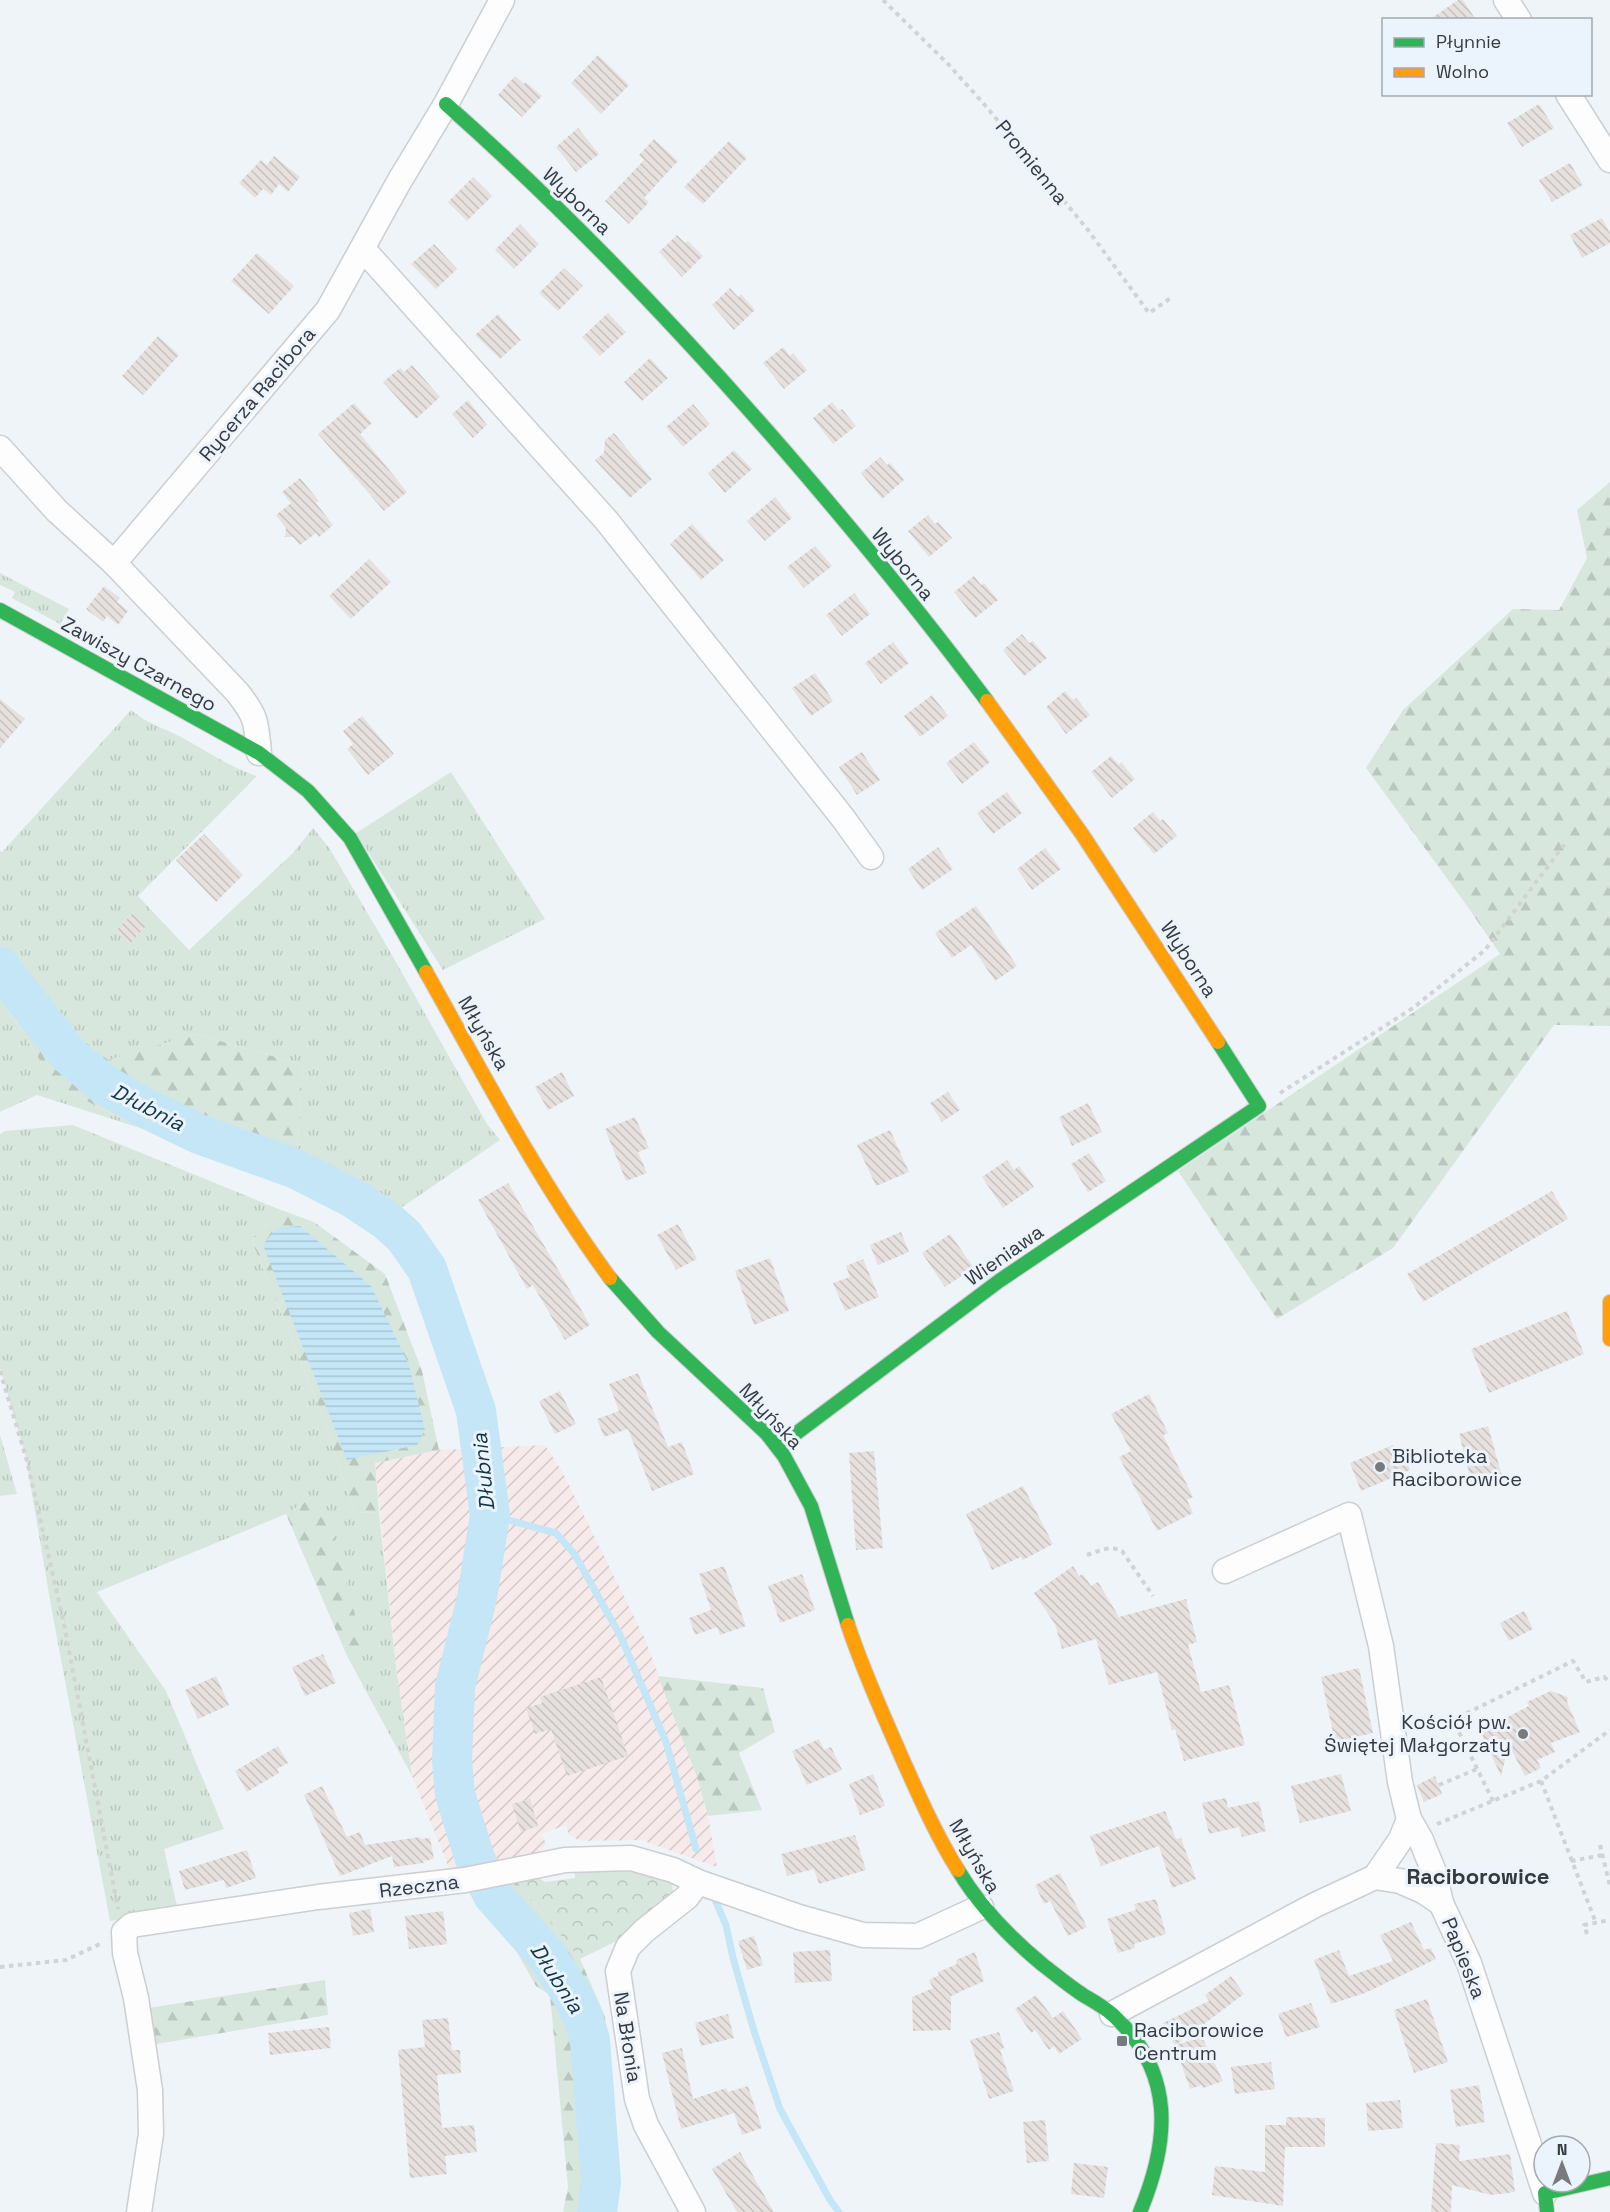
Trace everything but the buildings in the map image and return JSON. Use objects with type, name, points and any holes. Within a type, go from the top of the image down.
[{"type":"street","name":"Rycerza Racibora","points":[[114,563],[328,310],[400,180],[446,104],[502,0]]},
{"type":"street","points":[[1506,0],[1518,18]]},
{"type":"street","points":[[1569,96],[1610,160]]},
{"type":"street","name":"Wyborna","points":[[446,104],[494,145],[637,288],[761,424],[882,567],[1055,794],[1180,981],[1259,1106]]},
{"type":"street","points":[[363,249],[606,520],[843,818],[871,857]]},
{"type":"street","points":[[0,448],[57,511],[114,563],[249,707],[256,722],[259,753]]},
{"type":"street","name":"Zawiszy Czarnego","points":[[0,610],[259,753]]},
{"type":"street","name":"Młyńska","points":[[259,753],[277,765],[319,801],[350,838],[513,1125],[574,1227],[624,1296],[656,1332],[753,1420],[780,1448],[797,1476],[809,1502],[855,1646],[870,1685],[929,1814],[961,1877],[981,1907],[1010,1938],[1112,2014],[1131,2033],[1155,2075],[1160,2092],[1162,2122],[1160,2156],[1154,2179],[1140,2212]]},
{"type":"street","name":"Wieniawa","points":[[780,1448],[790,1438],[999,1281],[1259,1106]]},
{"type":"street","points":[[1610,1302],[1610,1339]]},
{"type":"street","points":[[1225,1571],[1349,1515],[1381,1646],[1400,1782],[1413,1825],[1434,1872],[1442,1902]]},
{"type":"street","points":[[1112,2014],[1315,1905],[1375,1877],[1413,1825]]},
{"type":"street","name":"Rzeczna","points":[[124,1932],[132,1925],[318,1897],[465,1881],[565,1860],[631,1858],[673,1870],[698,1882],[799,1917],[863,1935],[918,1936],[981,1907]]},
{"type":"street","name":"Papieska","points":[[1375,1877],[1400,1881],[1442,1902],[1469,1963],[1546,2202]]},
{"type":"street","name":"Na Błonia","points":[[693,2212],[646,2125],[637,2099],[618,1971],[628,1947],[644,1931],[687,1897],[698,1882]]},
{"type":"street","points":[[124,1932],[125,1953],[136,1998],[150,2090],[151,2134],[139,2212]]},
{"type":"street","points":[[1546,2202],[1610,2178]]},
{"type":"path","name":"Promienna","points":[[883,0],[948,64],[984,104],[1088,230],[1149,313],[1172,297]]},
{"type":"path","points":[[1259,1106],[1413,1008],[1485,950],[1566,841]]},
{"type":"path","points":[[0,1371],[27,1461],[64,1624],[113,1891],[124,1932],[66,1960],[0,1968]]},
{"type":"path","points":[[1087,1555],[1109,1548],[1122,1551],[1153,1596]]},
{"type":"path","points":[[1493,1801],[1457,1728],[1466,1714],[1574,1661],[1586,1682],[1604,1677],[1610,1682]]},
{"type":"path","points":[[1413,1825],[1493,1801],[1541,1781],[1610,1730]]},
{"type":"path","points":[[1439,1785],[1477,1769]]},
{"type":"path","points":[[1541,1781],[1596,1923]]},
{"type":"path","points":[[1600,1845],[1610,1886]]},
{"type":"path","points":[[1571,1861],[1602,1855]]},
{"type":"path","points":[[1587,1934],[1584,1925],[1610,1920]]},
{"type":"shaded area","points":[[545,1445],[562,1471],[645,1639],[697,1777],[708,1816],[717,1867],[641,1840],[580,1841],[569,1835],[566,1825],[542,1834],[546,1844],[539,1853],[501,1859],[496,1869],[451,1873],[412,1776],[396,1667],[375,1463],[439,1450]]},
{"type":"green space","points":[[1610,482],[1610,1026],[1554,1025],[1393,1248],[1277,1319],[1178,1171],[1500,954],[1366,768],[1403,710],[1513,609],[1559,610],[1587,558],[1577,510]]},
{"type":"green space","points":[[0,573],[69,609],[60,624],[12,598],[15,592],[0,585]]},
{"type":"green space","points":[[131,710],[149,722],[257,776],[138,896],[189,950],[293,853],[313,828],[330,849],[487,1124],[500,1140],[401,1208],[295,1149],[298,1140],[303,1065],[196,1034],[108,1061],[79,1037],[0,943],[0,851],[2,852]]},
{"type":"green space","points":[[451,772],[545,919],[443,970],[356,833]]},
{"type":"green space","points":[[0,943],[79,1037],[108,1060],[196,1034],[303,1065],[298,1140],[284,1180],[143,1129],[56,1086],[0,997]]},
{"type":"green space","points":[[0,997],[56,1086],[143,1129],[37,1095],[0,1112]]},
{"type":"green space","points":[[73,1125],[281,1210],[252,1241],[315,1397],[355,1513],[379,1512],[396,1667],[412,1776],[347,1656],[363,1648],[313,1497],[286,1514],[97,1592],[166,1691],[224,1829],[164,1849],[178,1911],[110,1921],[51,1606],[26,1458],[0,1368],[0,1134],[5,1131]]},
{"type":"green space","points":[[281,1210],[314,1222],[385,1274],[422,1371],[439,1450],[375,1463],[379,1512],[355,1513],[315,1397],[252,1241]]},
{"type":"green space","points":[[0,1435],[17,1494],[0,1496]]},
{"type":"green space","points":[[313,1497],[333,1533],[364,1649],[347,1656],[286,1514]]},
{"type":"green space","points":[[658,1676],[763,1688],[775,1732],[739,1753],[762,1810],[708,1816],[697,1777]]},
{"type":"green space","points":[[627,1868],[672,1881],[673,1897],[623,1938],[580,1959],[518,1883],[536,1876],[545,1882],[575,1878],[575,1870]]},
{"type":"green space","points":[[512,1881],[518,1883],[580,1959],[605,2016],[615,2173],[612,2212],[563,2212],[568,2187],[550,1995],[536,1986],[480,1887]]},
{"type":"green space","points":[[325,1980],[328,2015],[151,2045],[142,2009]]},
{"type":"water","points":[[300,1226],[371,1286],[409,1365],[425,1430],[417,1445],[347,1460],[263,1245],[276,1228]]},
{"type":"waterway","name":"Dłubnia","points":[[0,967],[69,1055],[102,1083],[141,1106],[199,1134],[296,1169],[353,1198],[386,1220],[404,1236],[427,1269],[476,1411],[490,1515],[477,1598],[455,1687],[452,1760],[455,1794],[475,1859],[493,1895],[547,1956],[583,2017],[590,2040],[601,2182],[597,2212]]},
{"type":"waterway","points":[[490,1515],[556,1533],[575,1555],[621,1637],[666,1742],[696,1849]]},
{"type":"waterway","points":[[716,1902],[726,1925],[754,2031],[780,2109],[830,2200],[839,2212]]},
{"type":"traffic: fast","points":[[446,104],[535,186],[704,360],[863,543],[987,701]]},
{"type":"traffic: fast","points":[[0,610],[259,753],[308,791],[350,838],[426,972]]},
{"type":"traffic: fast","points":[[780,1448],[790,1438],[999,1281],[1259,1106],[1218,1042]]},
{"type":"traffic: fast","points":[[610,1278],[658,1332],[767,1434],[784,1456],[811,1506],[848,1625]]},
{"type":"traffic: fast","points":[[958,1870],[976,1897],[1007,1932],[1030,1954],[1078,1992],[1113,2015],[1133,2037],[1148,2060],[1157,2083],[1161,2108],[1161,2133],[1157,2159],[1140,2212]]},
{"type":"traffic: fast","points":[[1547,2212],[1545,2193],[1610,2178]]},
{"type":"traffic: slow","points":[[987,701],[1082,834],[1218,1042]]},
{"type":"traffic: slow","points":[[426,972],[536,1167],[610,1278]]},
{"type":"traffic: slow","points":[[1610,1302],[1610,1339]]},
{"type":"traffic: slow","points":[[848,1625],[908,1772],[935,1829],[958,1870]]},
{"type":"place","name":"Biblioteka Raciborowice","points":[[1380,1467]]},
{"type":"place","name":"Kościół pw. Świętej Małgorzaty","points":[[1523,1734]]},
{"type":"place","name":"Raciborowice Centrum","points":[[1122,2041]]},
{"type":"district","name":"Raciborowice","points":[[1478,1876]]}]
